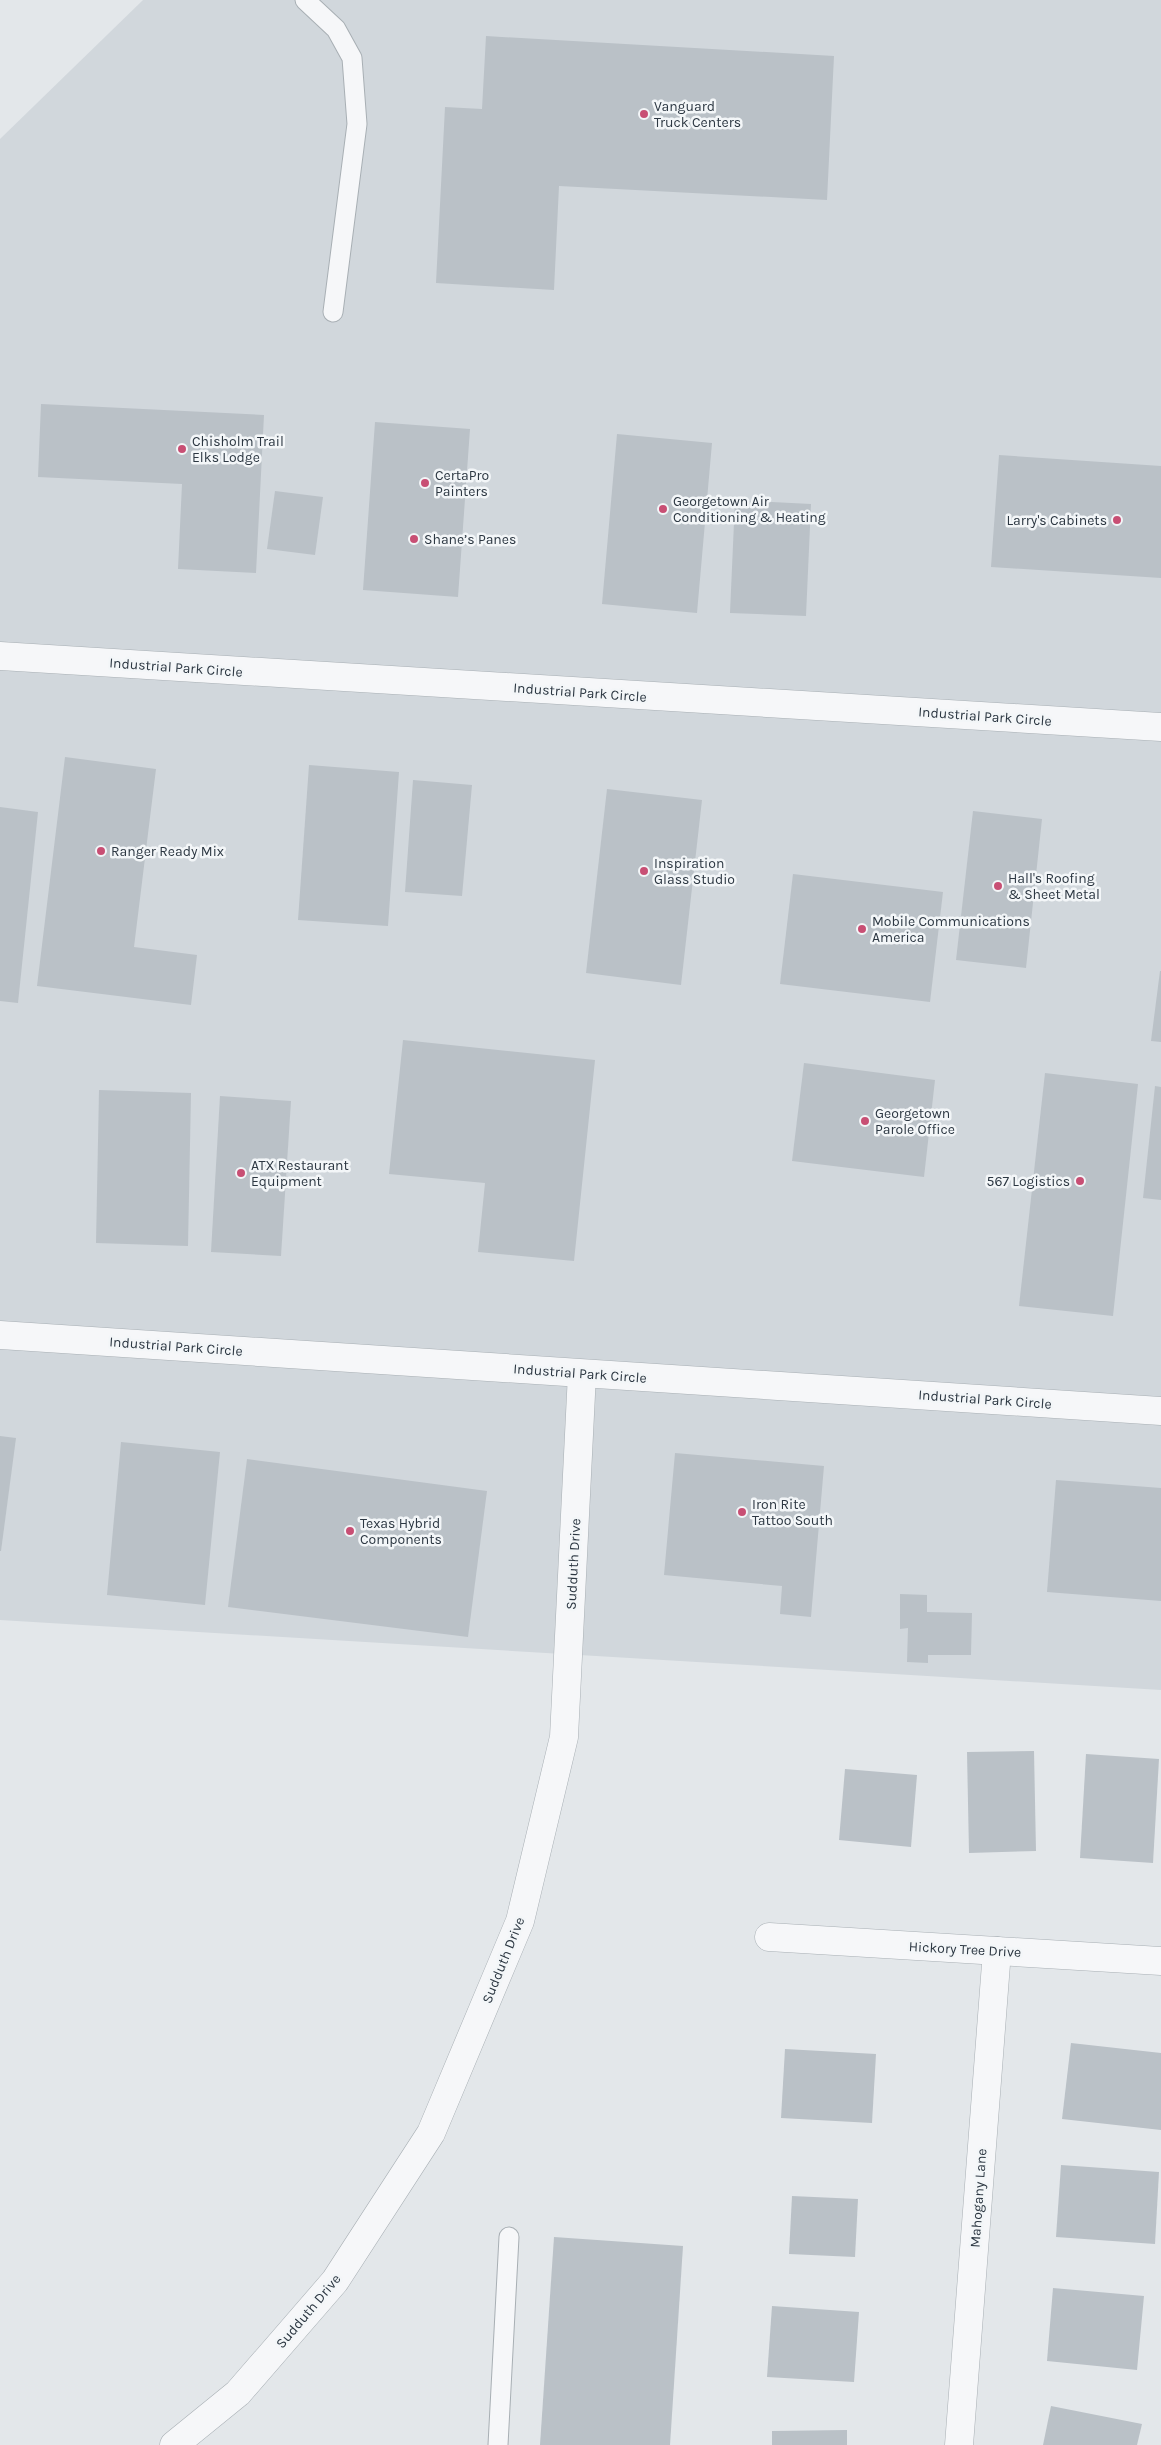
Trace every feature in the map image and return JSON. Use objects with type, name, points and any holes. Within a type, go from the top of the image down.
[{"type":"street","name":"Industrial Park Circle","points":[[0,656],[1161,727]]},
{"type":"street","name":"Industrial Park Circle","points":[[0,1335],[1161,1411]]},
{"type":"street","name":"Sudduth Drive","points":[[174,2445],[238,2393],[335,2281],[431,2133],[520,1921],[564,1738],[582,1374]]},
{"type":"street","name":"Hickory Tree Drive","points":[[769,1937],[1161,1961]]},
{"type":"street","name":"Mahogany Lane","points":[[959,2445],[997,1951]]},
{"type":"lane","points":[[305,0],[336,29],[352,58],[357,124],[333,312]]},
{"type":"lane","points":[[498,2445],[509,2236]]},
{"type":"shaded area","points":[[143,0],[1161,0],[1161,1690],[0,1620],[0,139]]},
{"type":"building","points":[[486,36],[834,56],[827,200],[559,186],[554,290],[436,283],[445,107],[482,109]]},
{"type":"building","points":[[41,404],[264,415],[256,573],[178,569],[182,484],[38,477]]},
{"type":"building","points":[[375,422],[470,429],[458,597],[363,590]]},
{"type":"building","points":[[617,434],[712,443],[697,613],[602,604]]},
{"type":"building","points":[[999,455],[1161,466],[1161,578],[991,567]]},
{"type":"building","points":[[275,491],[323,497],[315,555],[267,549]]},
{"type":"building","points":[[735,500],[811,504],[806,616],[730,613]]},
{"type":"building","points":[[65,757],[156,769],[134,947],[197,955],[191,1005],[37,986]]},
{"type":"building","points":[[309,765],[399,772],[388,926],[298,920]]},
{"type":"building","points":[[413,780],[472,785],[462,896],[405,892]]},
{"type":"building","points":[[607,789],[702,800],[681,985],[586,973]]},
{"type":"building","points":[[0,807],[38,812],[18,1003],[0,1001]]},
{"type":"building","points":[[973,811],[1042,819],[1026,968],[956,960]]},
{"type":"building","points":[[793,874],[943,892],[930,1002],[780,984]]},
{"type":"building","points":[[1161,971],[1161,1042],[1151,1041]]},
{"type":"building","points":[[403,1040],[595,1060],[574,1261],[478,1252],[485,1183],[389,1174]]},
{"type":"building","points":[[804,1063],[935,1080],[924,1177],[792,1161]]},
{"type":"building","points":[[1045,1073],[1138,1084],[1113,1316],[1019,1306]]},
{"type":"building","points":[[1155,1086],[1161,1087],[1161,1200],[1143,1198]]},
{"type":"building","points":[[99,1090],[191,1093],[188,1246],[96,1243]]},
{"type":"building","points":[[220,1096],[291,1101],[281,1256],[211,1252]]},
{"type":"building","points":[[0,1436],[16,1438],[1,1551],[0,1551]]},
{"type":"building","points":[[121,1442],[220,1452],[205,1605],[107,1595]]},
{"type":"building","points":[[675,1453],[824,1466],[811,1617],[780,1614],[782,1586],[664,1575]]},
{"type":"building","points":[[247,1459],[487,1491],[468,1637],[228,1607]]},
{"type":"building","points":[[1056,1480],[1161,1488],[1161,1601],[1047,1592]]},
{"type":"building","points":[[900,1594],[927,1595],[927,1612],[972,1613],[971,1655],[928,1655],[928,1663],[907,1662],[908,1628],[900,1629]]},
{"type":"building","points":[[1034,1751],[1036,1851],[969,1853],[967,1752]]},
{"type":"building","points":[[1086,1754],[1159,1759],[1153,1863],[1080,1858]]},
{"type":"building","points":[[845,1769],[917,1775],[911,1847],[839,1840]]},
{"type":"building","points":[[1071,2043],[1161,2053],[1161,2130],[1062,2119]]},
{"type":"building","points":[[785,2049],[876,2054],[872,2123],[781,2118]]},
{"type":"building","points":[[1061,2165],[1159,2172],[1155,2244],[1056,2237]]},
{"type":"building","points":[[792,2196],[858,2199],[855,2257],[789,2254]]},
{"type":"building","points":[[554,2237],[683,2246],[670,2445],[540,2445]]},
{"type":"building","points":[[1053,2288],[1144,2296],[1137,2370],[1047,2361]]},
{"type":"building","points":[[772,2306],[859,2312],[854,2382],[767,2377]]},
{"type":"building","points":[[1051,2406],[1142,2424],[1137,2445],[1043,2445]]},
{"type":"building","points":[[847,2430],[847,2445],[772,2445],[772,2431]]},
{"type":"place","name":"Vanguard Truck Centers","points":[[644,114]]},
{"type":"place","name":"Chisholm Trail Elks Lodge","points":[[182,449]]},
{"type":"place","name":"CertaPro Painters","points":[[425,483]]},
{"type":"place","name":"Georgetown Air Conditioning & Heating","points":[[663,509]]},
{"type":"place","name":"Larry's Cabinets","points":[[1117,520]]},
{"type":"place","name":"Shane’s Panes","points":[[414,539]]},
{"type":"place","name":"Ranger Ready Mix","points":[[101,851]]},
{"type":"place","name":"Inspiration Glass Studio","points":[[644,871]]},
{"type":"place","name":"Hall's Roofing & Sheet Metal","points":[[998,886]]},
{"type":"place","name":"Mobile Communications America","points":[[862,929]]},
{"type":"place","name":"Georgetown Parole Office","points":[[865,1121]]},
{"type":"place","name":"ATX Restaurant Equipment","points":[[241,1173]]},
{"type":"place","name":"567 Logistics","points":[[1080,1181]]},
{"type":"place","name":"Iron Rite Tattoo South","points":[[742,1512]]},
{"type":"place","name":"Texas Hybrid Components","points":[[350,1531]]}]
